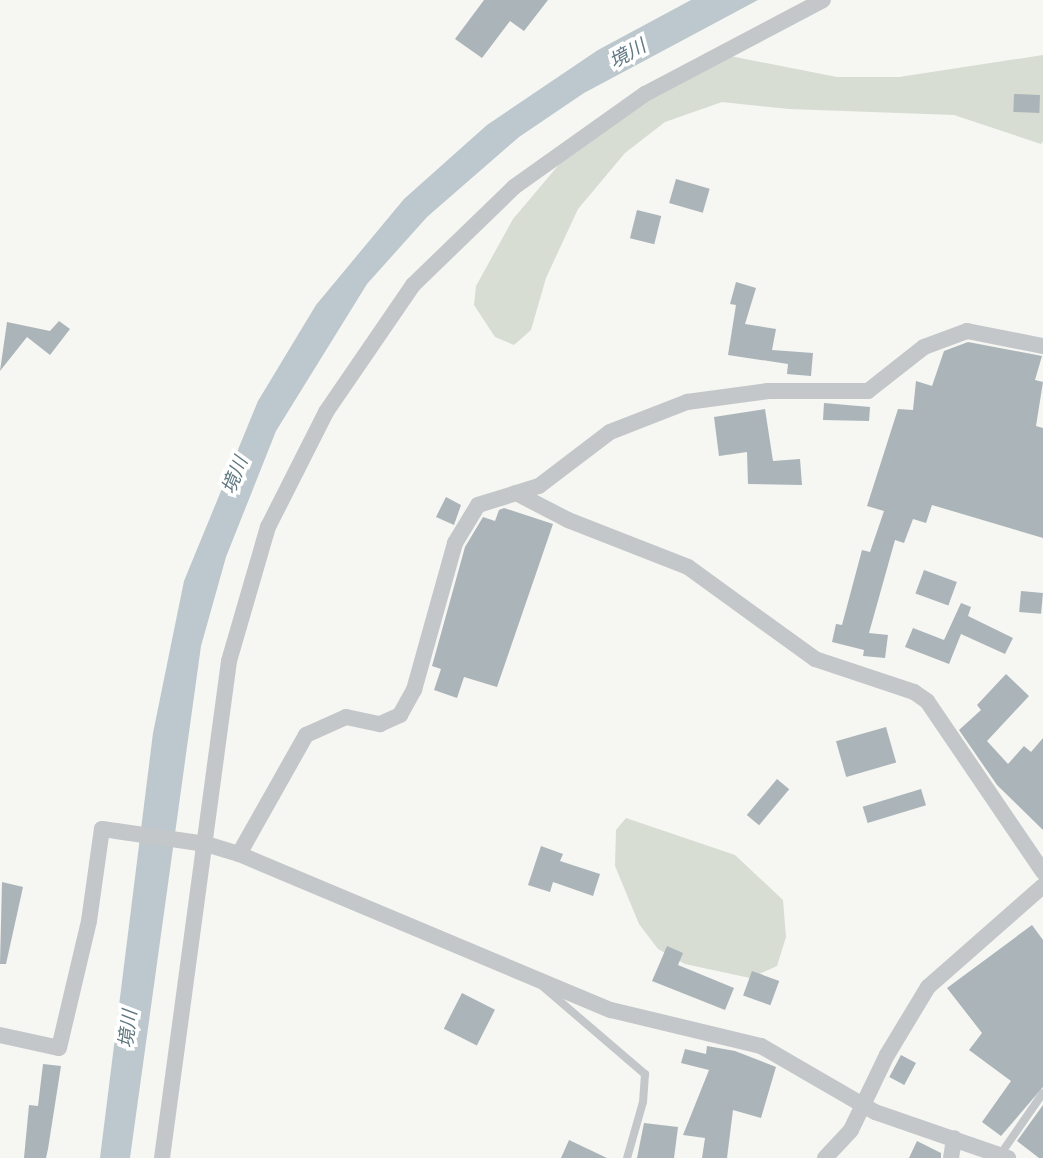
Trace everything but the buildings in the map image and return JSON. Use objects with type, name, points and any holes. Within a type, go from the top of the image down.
[{"type":"street","points":[[162,1158],[202,843],[227,672],[258,556],[290,480],[369,344],[413,285],[513,187],[645,94],[823,0]]},
{"type":"street","points":[[239,854],[306,735],[346,717],[380,724],[400,715],[414,690],[455,543],[467,516],[489,499],[516,494],[551,479],[610,432],[687,402],[768,391],[868,391],[925,347],[967,331],[1043,346]]},
{"type":"street","points":[[516,494],[568,520],[688,567],[816,659],[915,692],[927,701],[1043,872]]},
{"type":"street","points":[[0,1035],[59,1048],[89,921],[102,829],[202,843],[239,854],[539,983],[611,1010],[761,1046],[864,1106],[1004,1156]]},
{"type":"street","points":[[825,1158],[851,1130],[887,1055],[928,987],[1043,886]]},
{"type":"street","points":[[951,1158],[954,1138]]},
{"type":"lane","points":[[539,983],[645,1074],[643,1102],[627,1158]]},
{"type":"lane","points":[[1004,1156],[1043,1093]]},
{"type":"shaded area","points":[[720,54],[837,77],[899,77],[1043,55],[1043,141],[1041,144],[954,115],[789,109],[722,102],[665,122],[625,153],[578,209],[546,278],[531,330],[514,345],[495,337],[474,305],[476,286],[513,219],[584,135]]},
{"type":"shaded area","points":[[626,818],[735,855],[783,900],[786,937],[777,966],[750,978],[685,964],[658,949],[639,924],[615,866],[616,830]]},
{"type":"water","name":"境川","points":[[691,0],[758,0],[584,93],[519,137],[427,217],[367,284],[276,431],[226,557],[201,646],[130,1158],[100,1158],[153,733],[184,581],[258,401],[316,305],[404,199],[487,125],[598,50]]}]
